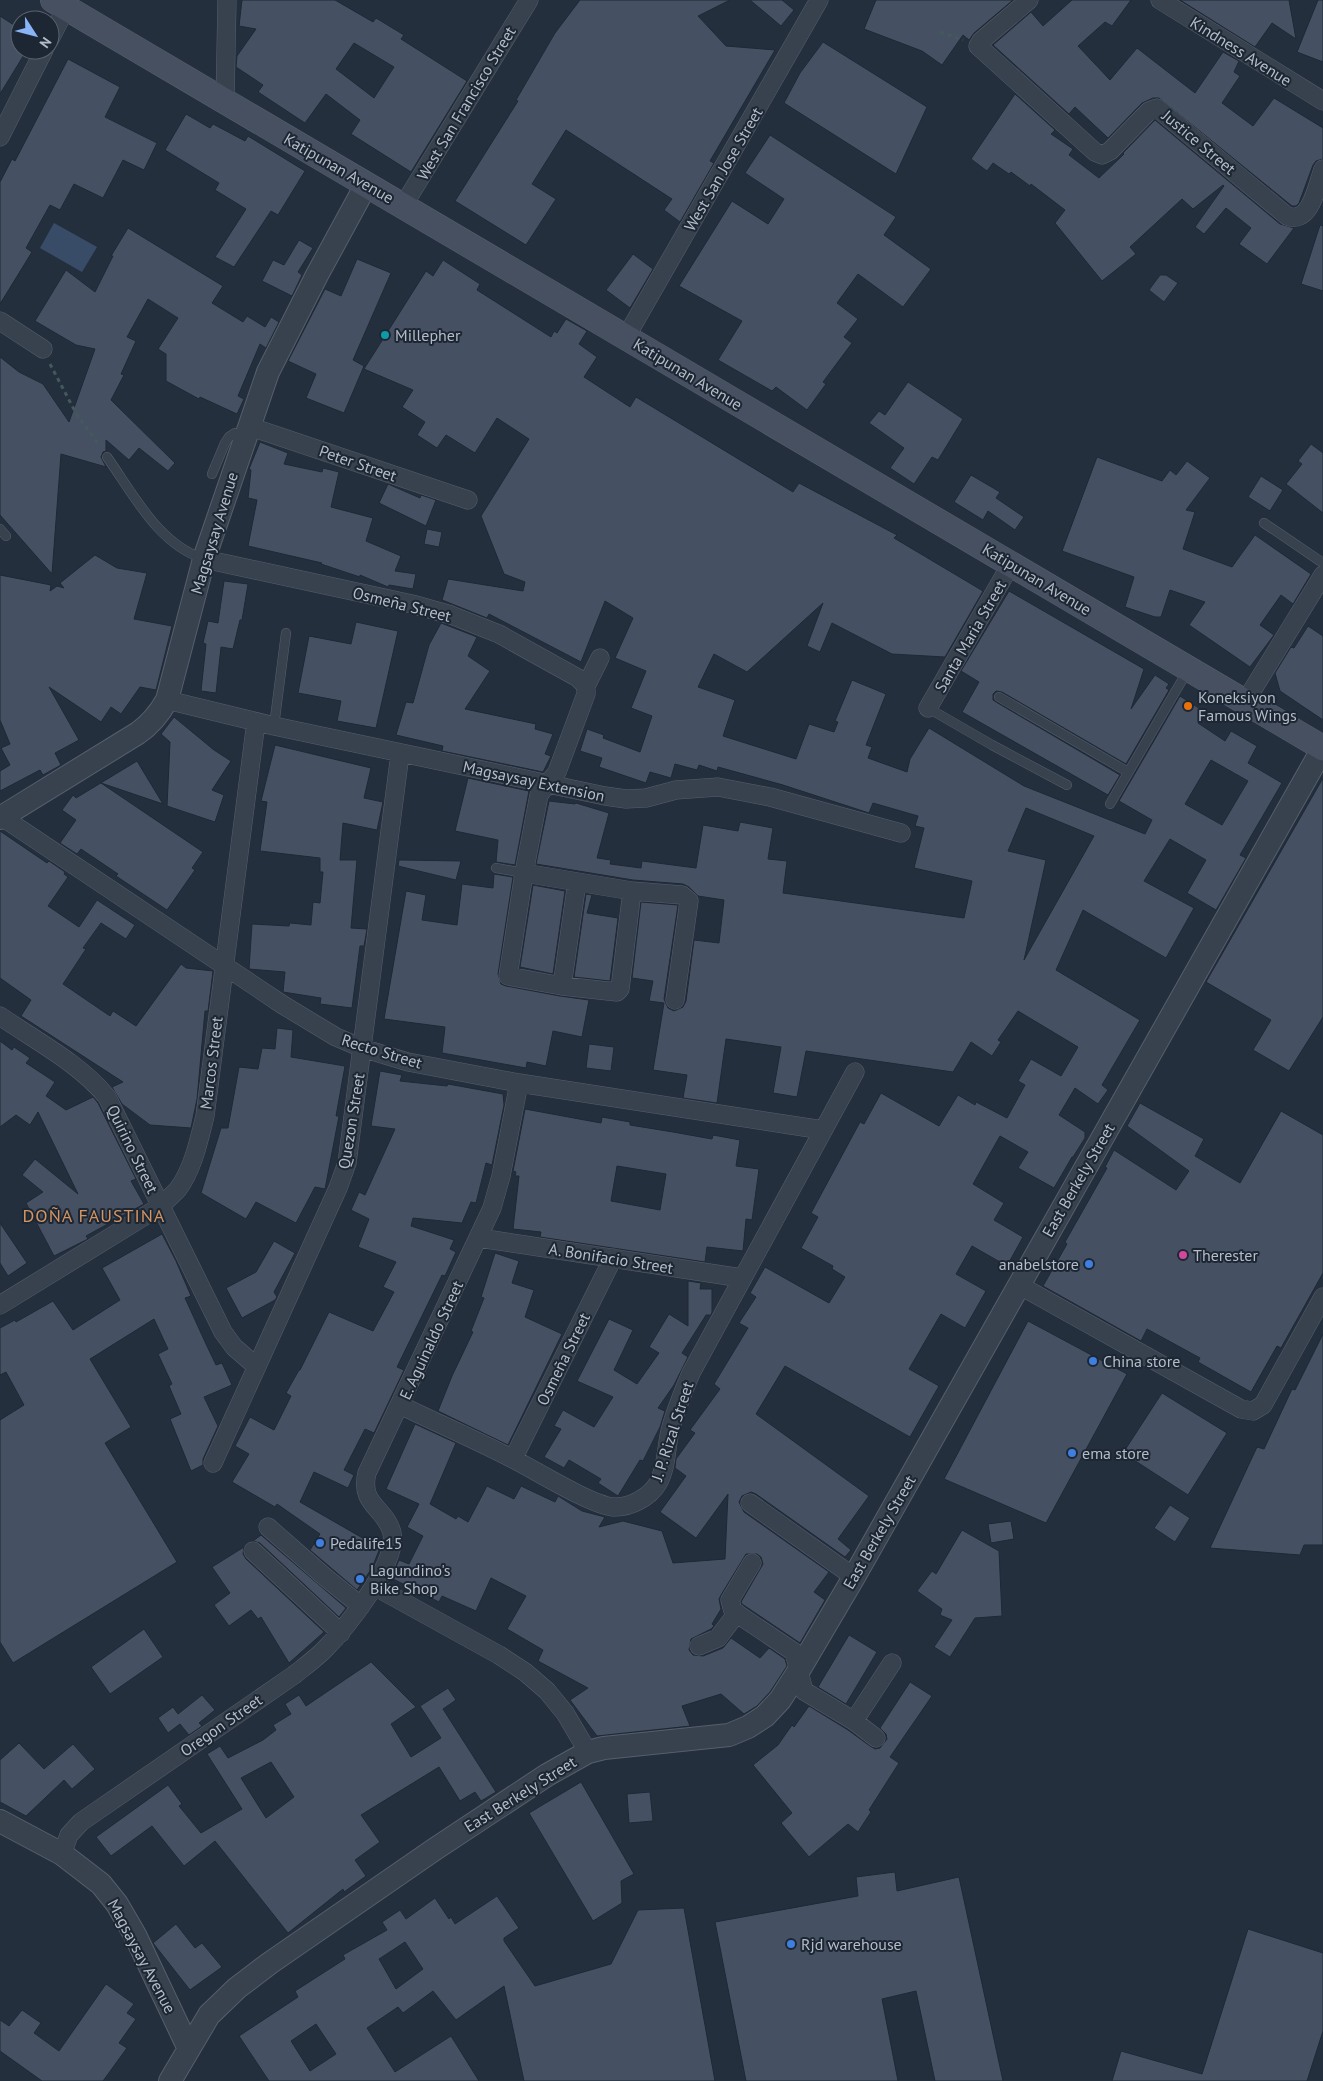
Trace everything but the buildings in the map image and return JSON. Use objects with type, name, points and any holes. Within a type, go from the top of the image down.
[{"type":"main road","name":"Katipunan Avenue","points":[[59,4],[1323,748]]},
{"type":"street","points":[[225,101],[227,0]]},
{"type":"street","name":"West San Francisco Street","points":[[403,206],[529,0]]},
{"type":"street","name":"West San Jose Street","points":[[626,338],[819,0]]},
{"type":"street","points":[[978,45],[1029,0]]},
{"type":"street","name":"Kindness Avenue","points":[[1160,0],[1323,101]]},
{"type":"street","name":"Justice Street","points":[[978,45],[986,55],[1098,154],[1102,155],[1110,151],[1149,111],[1157,108],[1292,218],[1301,216],[1308,210],[1323,169]]},
{"type":"street","points":[[0,137],[39,60]]},
{"type":"street","name":"Magsaysay Avenue","points":[[1,818],[151,724],[167,700],[204,559],[246,431],[268,372],[289,327],[366,185]]},
{"type":"street","points":[[0,321],[43,349]]},
{"type":"street","name":"Peter Street","points":[[246,431],[468,500]]},
{"type":"street","name":"Osmeña Street","points":[[204,559],[402,602],[451,615],[499,634],[578,678],[586,686]]},
{"type":"street","name":"Santa Maria Street","points":[[928,708],[1012,564]]},
{"type":"street","points":[[1245,702],[1323,575]]},
{"type":"street","points":[[600,658],[586,686],[586,694],[557,772],[539,795],[507,974],[510,978],[562,986],[613,992],[620,989],[632,890]]},
{"type":"street","name":"Magsaysay Extension","points":[[167,700],[400,754],[626,799],[646,798],[676,790],[718,787],[770,797],[901,832]]},
{"type":"street","name":"Marcos Street","points":[[0,1305],[161,1206],[178,1190],[189,1168],[199,1142],[205,1116],[256,722]]},
{"type":"street","name":"East Berkely Street","points":[[189,2049],[209,2015],[237,1988],[270,1963],[567,1762],[588,1752],[625,1745],[729,1735],[748,1727],[766,1716],[780,1700],[854,1578],[1323,748]]},
{"type":"street","name":"Quezon Street","points":[[213,1463],[338,1188],[347,1163],[400,754]]},
{"type":"street","name":"Recto Street","points":[[1,818],[314,1024],[336,1037],[362,1048],[408,1062],[519,1083],[823,1130]]},
{"type":"street","points":[[524,873],[682,896],[689,901],[675,1000]]},
{"type":"street","points":[[562,986],[577,882]]},
{"type":"street","name":"Quirino Street","points":[[0,1016],[82,1072],[108,1097],[223,1332],[234,1347],[258,1367]]},
{"type":"street","name":"J. P. Rizal Street","points":[[400,1405],[513,1459],[592,1500],[613,1507],[632,1504],[646,1496],[658,1482],[679,1402],[691,1373],[855,1072]]},
{"type":"street","name":"E. Aguinaldo Street","points":[[374,1586],[387,1561],[393,1544],[392,1532],[369,1499],[366,1491],[367,1472],[492,1208],[501,1176],[519,1083]]},
{"type":"street","name":"A. Bonifacio Street","points":[[479,1238],[742,1278]]},
{"type":"street","name":"Osmeña Street","points":[[513,1459],[613,1258]]},
{"type":"street","points":[[1019,1285],[1241,1408],[1254,1411],[1263,1405],[1323,1297]]},
{"type":"street","points":[[750,1502],[854,1578]]},
{"type":"street","points":[[268,1527],[361,1606]]},
{"type":"street","points":[[253,1550],[341,1632]]},
{"type":"street","points":[[752,1563],[730,1600],[730,1606],[737,1613],[794,1652],[804,1691],[854,1721],[876,1738]]},
{"type":"street","points":[[374,1586],[499,1655],[525,1672],[547,1691],[559,1706],[588,1752]]},
{"type":"street","name":"Oregon Street","points":[[62,1854],[69,1836],[80,1822],[294,1675],[323,1651],[341,1632],[374,1586]]},
{"type":"street","points":[[700,1646],[718,1638],[737,1613]]},
{"type":"street","points":[[854,1721],[892,1663]]},
{"type":"street","name":"Magsaysay Avenue","points":[[0,1821],[62,1854],[101,1884],[117,1904],[135,1935],[189,2049]]},
{"type":"street","points":[[170,2081],[189,2049]]},
{"type":"lane","points":[[212,474],[229,437],[235,433],[246,431]]},
{"type":"lane","points":[[107,457],[155,525],[166,537],[190,554],[204,559]]},
{"type":"lane","points":[[1264,523],[1323,563]]},
{"type":"lane","points":[[274,726],[286,633]]},
{"type":"lane","points":[[1110,804],[1189,669]]},
{"type":"lane","points":[[998,697],[1128,772]]},
{"type":"lane","points":[[928,708],[1067,785]]},
{"type":"lane","points":[[496,868],[524,873]]},
{"type":"path","points":[[940,32],[978,45]]},
{"type":"path","points":[[43,349],[77,415],[107,457]]},
{"type":"water","points":[[54,223],[97,247],[82,272],[40,248]]},
{"type":"place","name":"Millepher","points":[[385,335]]},
{"type":"place","name":"Koneksiyon Famous Wings","points":[[1188,706]]},
{"type":"place","name":"Therester","points":[[1183,1255]]},
{"type":"place","name":"anabelstore","points":[[1089,1264]]},
{"type":"place","name":"China store","points":[[1093,1361]]},
{"type":"place","name":"ema store","points":[[1072,1453]]},
{"type":"place","name":"Pedalife15","points":[[320,1543]]},
{"type":"place","name":"Lagundino's Bike Shop","points":[[360,1579]]},
{"type":"place","name":"Rjd warehouse","points":[[791,1944]]},
{"type":"district","name":"DOÑA FAUSTINA","points":[[94,1216]]}]
